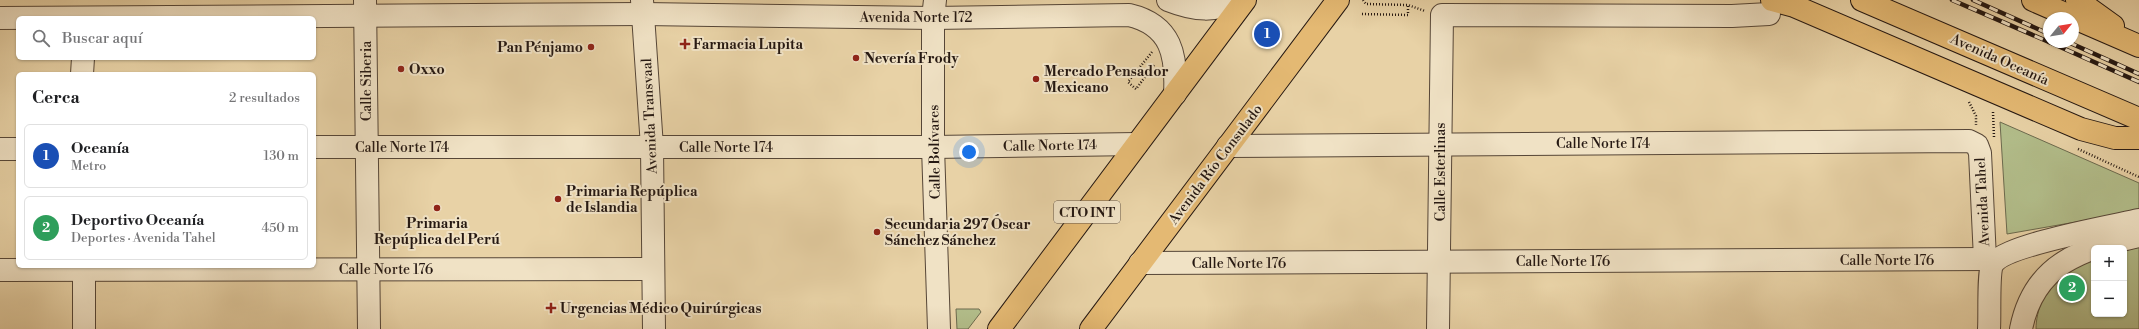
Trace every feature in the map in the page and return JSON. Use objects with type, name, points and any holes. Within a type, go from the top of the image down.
[{"type":"highway","name":"CTO INT","points":[[999,329],[1244,0]]},
{"type":"highway","name":"Avenida Río Consulado","points":[[1091,329],[1338,0]]},
{"type":"highway","name":"Avenida Oceanía","points":[[1862,0],[2139,119]]},
{"type":"highway","points":[[2033,0],[2136,45]]},
{"type":"highway","points":[[2077,0],[2090,8],[2136,45]]},
{"type":"highway","points":[[1771,7],[1794,6],[2081,129],[2114,138],[2139,138]]},
{"type":"street","points":[[80,0],[83,16]]},
{"type":"street","points":[[1168,0],[1185,7],[1203,10],[1218,8],[1244,0]]},
{"type":"street","name":"Avenida Norte 172","points":[[139,16],[365,8],[643,7],[934,9],[1129,15],[1148,21],[1163,34],[1168,42],[1175,60],[1175,94]]},
{"type":"street","name":"Avenida Transvaal","points":[[643,7],[652,147],[652,269],[654,329]]},
{"type":"street","points":[[1442,16],[1732,16],[1771,7]]},
{"type":"street","name":"Calle Siberia","points":[[365,8],[369,329]]},
{"type":"street","name":"Calle Bolívares","points":[[934,9],[933,147],[939,329]]},
{"type":"street","name":"Calle Esterlinas","points":[[1438,329],[1442,16]]},
{"type":"street","name":"Avenida Norte 172","points":[[0,18],[16,18]]},
{"type":"street","points":[[82,72],[83,60]]},
{"type":"street","name":"Calle Norte 174","points":[[1228,146],[1986,143]]},
{"type":"street","name":"Avenida Tahel","points":[[1986,143],[1980,153],[1989,263],[1989,329]]},
{"type":"street","name":"Calle Norte 174","points":[[316,147],[933,147],[1137,144]]},
{"type":"street","points":[[0,150],[16,150]]},
{"type":"street","name":"Avenida Tahel","points":[[1989,263],[2022,248],[2139,220]]},
{"type":"street","points":[[2021,329],[2026,310],[2033,295],[2042,282],[2067,259],[2100,245],[2139,236]]},
{"type":"street","name":"Calle Norte 176","points":[[1140,263],[1989,263]]},
{"type":"street","points":[[84,268],[84,329]]},
{"type":"street","name":"Calle Norte 176","points":[[0,270],[84,268],[652,269]]},
{"type":"path","points":[[1363,0],[1366,4],[1408,5],[1442,16]]},
{"type":"path","points":[[1362,14],[1408,15],[1408,5]]},
{"type":"path","points":[[1156,63],[1136,89],[1128,82],[1154,50],[1163,34]]},
{"type":"path","points":[[1986,143],[1993,110]]},
{"type":"green space","points":[[2000,122],[2139,183],[2139,211],[2007,234]]},
{"type":"green space","points":[[2139,247],[2139,329],[2036,329],[2036,322],[2042,300],[2050,286],[2060,276],[2091,260],[2091,317],[2127,317],[2127,250]]},
{"type":"green space","points":[[956,309],[979,309],[981,312],[968,329],[957,329]]},
{"type":"railway","points":[[1952,0],[2043,39]]},
{"type":"railway","points":[[1973,0],[2043,31]]},
{"type":"railway","points":[[2079,47],[2139,74]]},
{"type":"railway","points":[[2062,48],[2139,82]]},
{"type":"place","name":"Oceanía","points":[[1267,34]]},
{"type":"place","name":"Farmacia Lupita","points":[[685,44]]},
{"type":"place","name":"Pan Pénjamo","points":[[591,47]]},
{"type":"place","name":"Nevería Frody","points":[[856,58]]},
{"type":"place","name":"Oxxo","points":[[401,69]]},
{"type":"place","name":"Mercado Pensador Mexicano","points":[[1036,79]]},
{"type":"place","name":"Primaria Repúplica de Islandia","points":[[558,199]]},
{"type":"place","name":"Primaria Repúplica del Perú","points":[[437,208]]},
{"type":"place","name":"Secundaria 297 Óscar Sánchez Sánchez","points":[[877,232]]},
{"type":"place","name":"Deportivo Oceanía","points":[[2072,288]]},
{"type":"place","name":"Urgencias Médico Quirúrgicas","points":[[551,308]]}]
